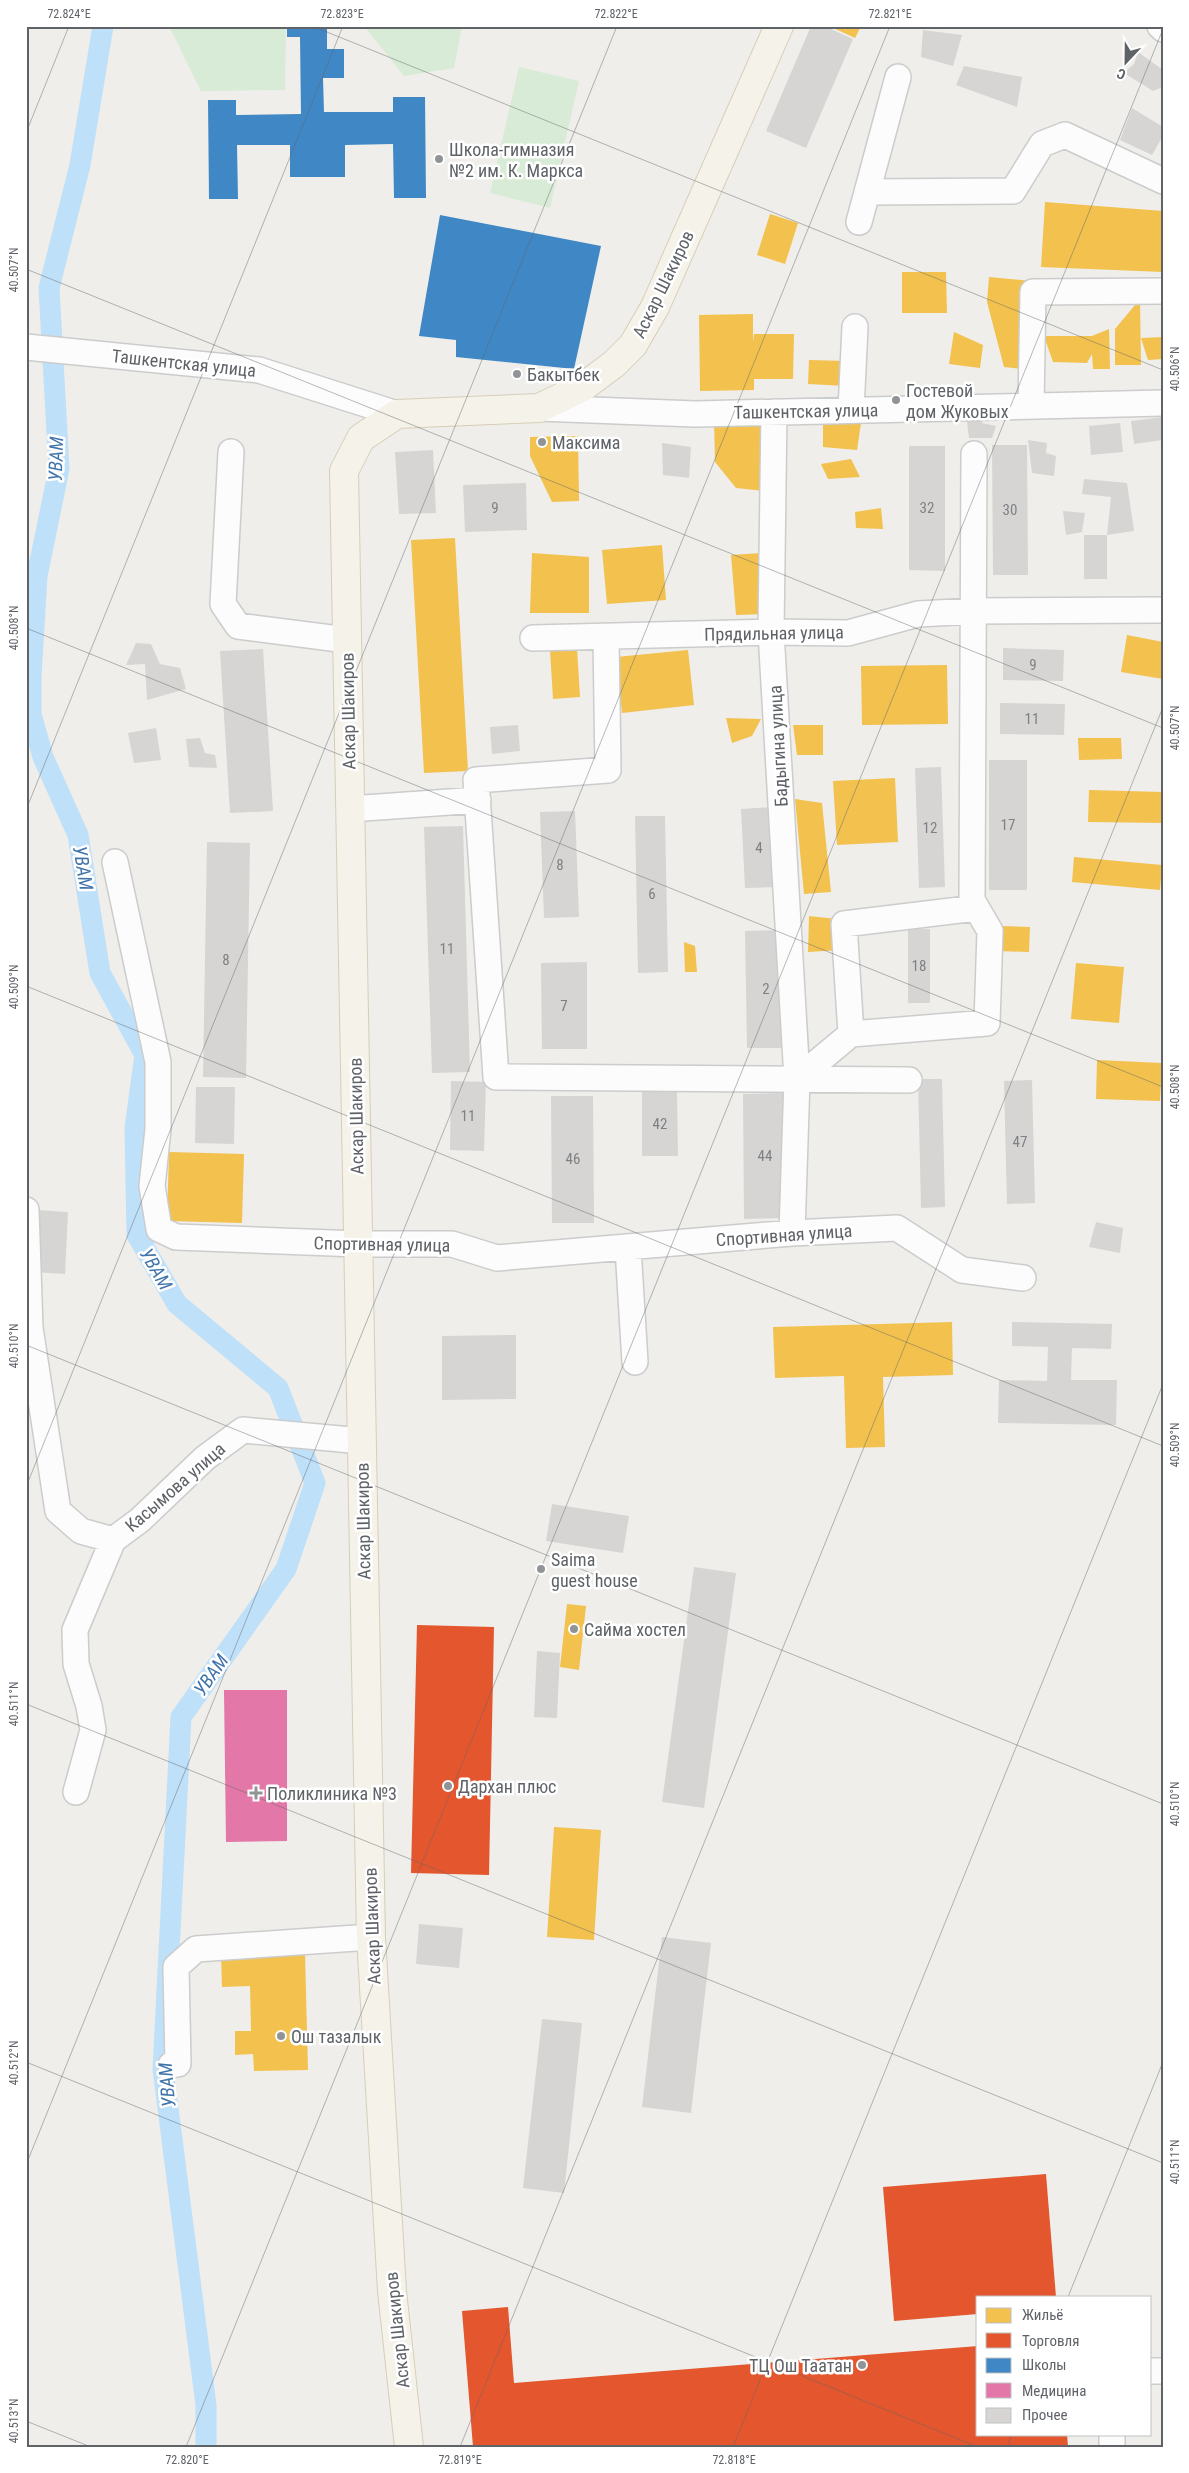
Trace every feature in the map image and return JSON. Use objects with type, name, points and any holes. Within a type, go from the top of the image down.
[{"type":"main road","name":"Аскар Шакиров","points":[[409,2447],[392,2291],[371,1937],[344,471],[361,438],[397,414],[539,408],[583,386],[614,364],[633,345],[655,307],[779,26]]},
{"type":"street","points":[[1160,26],[1163,29]]},
{"type":"street","points":[[859,222],[898,77]]},
{"type":"street","points":[[868,192],[1014,191],[1042,144],[1065,135],[1163,182]]},
{"type":"street","points":[[1030,406],[1033,292],[1163,291]]},
{"type":"street","points":[[851,410],[855,327]]},
{"type":"street","name":"Ташкентская улица","points":[[26,347],[259,370],[397,414]]},
{"type":"street","name":"Ташкентская улица","points":[[539,408],[695,414],[1163,403]]},
{"type":"street","name":"Бадыгина улица","points":[[774,412],[771,632],[797,1080],[792,1232]]},
{"type":"street","points":[[231,452],[223,604],[238,626],[347,640]]},
{"type":"street","points":[[797,1080],[851,1034],[987,1023],[990,931],[972,900],[974,454]]},
{"type":"street","name":"Прядильная улица","points":[[532,638],[848,632],[918,614],[974,611],[1163,610]]},
{"type":"street","points":[[606,637],[608,770],[476,780],[496,1077],[909,1080]]},
{"type":"street","points":[[350,809],[478,800]]},
{"type":"street","name":"Спортивная улица","points":[[115,862],[158,1062],[158,1129],[152,1186],[159,1229],[176,1237],[358,1244],[452,1244],[497,1258],[628,1248],[792,1232],[897,1228],[962,1270],[1023,1278]]},
{"type":"street","points":[[851,1034],[844,924],[976,908]]},
{"type":"street","name":"Касымова улица","points":[[26,1210],[30,1328],[58,1511],[81,1531],[113,1540],[140,1520],[205,1458],[243,1430],[362,1441]]},
{"type":"street","points":[[628,1248],[635,1362]]},
{"type":"street","points":[[76,1792],[93,1730],[76,1664],[75,1630],[113,1540]]},
{"type":"street","points":[[171,2065],[178,2064],[176,1967],[196,1949],[371,1937]]},
{"type":"green space","points":[[169,26],[286,26],[285,90],[201,91]]},
{"type":"green space","points":[[364,26],[462,26],[454,68],[404,76]]},
{"type":"green space","points":[[519,67],[579,81],[550,208],[490,193]]},
{"type":"building: Жильё","points":[[829,26],[861,26],[855,38]]},
{"type":"building: Жильё","points":[[1045,202],[1163,211],[1163,272],[1041,267]]},
{"type":"building: Жильё","points":[[770,214],[798,223],[785,264],[757,255]]},
{"type":"building: Жильё","points":[[902,272],[946,272],[947,313],[902,313]]},
{"type":"building: Жильё","points":[[989,277],[1032,281],[1022,369],[1004,367],[987,302]]},
{"type":"building: Жильё","points":[[1140,299],[1141,365],[1115,365],[1115,329]]},
{"type":"building: Жильё","points":[[753,314],[753,342],[754,334],[794,334],[793,379],[754,379],[754,390],[700,391],[699,315]]},
{"type":"building: Жильё","points":[[1109,329],[1110,369],[1093,369],[1092,354],[1087,363],[1053,362],[1044,336],[1092,336]]},
{"type":"building: Жильё","points":[[954,332],[983,345],[980,368],[949,364]]},
{"type":"building: Жильё","points":[[1163,337],[1163,359],[1148,360],[1141,338]]},
{"type":"building: Жильё","points":[[809,360],[846,361],[846,386],[808,384]]},
{"type":"building: Жильё","points":[[762,412],[764,491],[736,488],[715,462],[714,419]]},
{"type":"building: Жильё","points":[[823,420],[861,423],[857,450],[823,447]]},
{"type":"building: Жильё","points":[[578,436],[579,501],[552,502],[530,456],[530,437]]},
{"type":"building: Жильё","points":[[851,459],[860,477],[828,479],[821,464]]},
{"type":"building: Жильё","points":[[881,508],[883,529],[856,528],[855,512]]},
{"type":"building: Жильё","points":[[455,538],[468,771],[424,773],[411,540]]},
{"type":"building: Жильё","points":[[662,545],[666,600],[607,604],[602,550]]},
{"type":"building: Жильё","points":[[532,553],[589,557],[589,613],[530,613]]},
{"type":"building: Жильё","points":[[761,553],[765,614],[736,615],[731,555]]},
{"type":"building: Жильё","points":[[1127,635],[1163,642],[1163,679],[1121,672]]},
{"type":"building: Жильё","points":[[577,648],[580,697],[553,699],[550,650]]},
{"type":"building: Жильё","points":[[688,650],[694,705],[622,713],[616,657]]},
{"type":"building: Жильё","points":[[947,665],[948,724],[862,725],[861,666]]},
{"type":"building: Жильё","points":[[726,718],[761,719],[752,736],[732,743]]},
{"type":"building: Жильё","points":[[793,725],[823,725],[823,755],[797,755]]},
{"type":"building: Жильё","points":[[1078,738],[1121,738],[1122,759],[1079,760]]},
{"type":"building: Жильё","points":[[895,778],[898,842],[837,845],[833,781]]},
{"type":"building: Жильё","points":[[1089,790],[1163,792],[1163,823],[1088,822]]},
{"type":"building: Жильё","points":[[795,799],[822,803],[831,892],[804,894]]},
{"type":"building: Жильё","points":[[1074,857],[1162,865],[1160,890],[1072,882]]},
{"type":"building: Жильё","points":[[809,916],[837,919],[840,950],[808,952]]},
{"type":"building: Жильё","points":[[999,926],[1030,927],[1029,952],[998,951]]},
{"type":"building: Жильё","points":[[684,942],[695,946],[697,972],[685,972]]},
{"type":"building: Жильё","points":[[1076,963],[1124,967],[1119,1023],[1071,1019]]},
{"type":"building: Жильё","points":[[1097,1060],[1162,1063],[1160,1101],[1096,1099]]},
{"type":"building: Жильё","points":[[169,1152],[244,1154],[242,1223],[167,1221]]},
{"type":"building: Жильё","points":[[952,1322],[953,1375],[883,1377],[885,1447],[846,1448],[844,1376],[775,1378],[773,1327]]},
{"type":"building: Жильё","points":[[567,1604],[586,1606],[579,1670],[560,1667]]},
{"type":"building: Жильё","points":[[554,1827],[601,1830],[594,1940],[547,1937]]},
{"type":"building: Жильё","points":[[305,1953],[308,2070],[254,2071],[253,2054],[235,2055],[235,2031],[251,2031],[250,1986],[222,1987],[221,1955]]},
{"type":"building: Торговля","points":[[417,1625],[494,1627],[489,1875],[411,1873]]},
{"type":"building: Торговля","points":[[1046,2174],[1056,2296],[976,2296],[976,2314],[894,2321],[883,2187]]},
{"type":"building: Торговля","name":"ТЦ Ош Таатан","points":[[508,2307],[514,2383],[976,2346],[976,2436],[1067,2436],[1068,2447],[473,2447],[462,2311]]},
{"type":"building: Школы","name":"Школа-гимназия №2 им. К. Маркса","points":[[287,26],[327,26],[327,49],[344,49],[344,78],[323,78],[324,112],[393,112],[393,97],[425,97],[426,198],[394,198],[393,144],[345,145],[345,177],[290,177],[290,145],[237,145],[238,199],[209,199],[208,100],[236,100],[236,115],[301,114],[300,37],[287,37]]},
{"type":"building: Школы","points":[[440,215],[601,246],[574,369],[456,357],[456,340],[419,336]]},
{"type":"building: Медицина","name":"Поликлиника №3","points":[[224,1690],[287,1690],[287,1841],[226,1842]]},
{"type":"building: Прочее","points":[[811,26],[824,26],[853,39],[806,148],[766,131]]},
{"type":"building: Прочее","points":[[923,30],[962,35],[953,66],[921,57]]},
{"type":"building: Прочее","points":[[1138,52],[1163,70],[1163,87],[1153,91],[1124,73],[1134,64]]},
{"type":"building: Прочее","points":[[964,66],[1022,77],[1017,107],[956,85]]},
{"type":"building: Прочее","points":[[1132,108],[1163,127],[1163,136],[1152,155],[1120,140]]},
{"type":"building: Прочее","points":[[983,412],[982,423],[996,426],[992,438],[969,438],[966,413]]},
{"type":"building: Прочее","points":[[1163,417],[1163,440],[1134,444],[1131,421]]},
{"type":"building: Прочее","points":[[1120,423],[1123,452],[1091,455],[1089,426]]},
{"type":"building: Прочее","points":[[1028,440],[1047,443],[1046,453],[1056,456],[1054,476],[1032,473]]},
{"type":"building: Прочее","points":[[662,443],[691,447],[689,478],[663,475]]},
{"type":"building: Прочее","points":[[992,445],[1027,445],[1028,575],[993,575]]},
{"type":"building: Прочее","points":[[909,446],[945,446],[945,571],[909,570]]},
{"type":"building: Прочее","points":[[433,450],[436,513],[399,514],[395,452]]},
{"type":"building: Прочее","points":[[1084,479],[1127,483],[1134,531],[1107,535],[1111,497],[1082,494]]},
{"type":"building: Прочее","points":[[526,483],[527,530],[465,532],[463,485]]},
{"type":"building: Прочее","points":[[1063,511],[1085,513],[1082,532],[1066,535]]},
{"type":"building: Прочее","points":[[1084,535],[1107,535],[1107,579],[1084,579]]},
{"type":"building: Прочее","points":[[136,643],[151,644],[160,664],[180,668],[186,689],[147,700],[145,664],[126,665]]},
{"type":"building: Прочее","points":[[1003,648],[1064,650],[1063,681],[1003,680]]},
{"type":"building: Прочее","points":[[263,649],[273,811],[230,813],[220,651]]},
{"type":"building: Прочее","points":[[1000,703],[1065,704],[1064,735],[1000,734]]},
{"type":"building: Прочее","points":[[518,725],[520,751],[492,754],[490,727]]},
{"type":"building: Прочее","points":[[156,728],[161,760],[134,763],[128,733]]},
{"type":"building: Прочее","points":[[200,738],[205,753],[215,755],[217,768],[189,767],[186,739]]},
{"type":"building: Прочее","points":[[989,760],[1027,760],[1027,890],[989,890]]},
{"type":"building: Прочее","points":[[941,767],[945,887],[919,888],[915,768]]},
{"type":"building: Прочее","points":[[773,807],[778,887],[745,888],[741,809]]},
{"type":"building: Прочее","points":[[575,811],[579,917],[544,918],[540,812]]},
{"type":"building: Прочее","points":[[635,816],[665,816],[668,972],[638,973]]},
{"type":"building: Прочее","points":[[463,826],[470,1072],[432,1073],[424,827]]},
{"type":"building: Прочее","points":[[207,842],[250,843],[246,1078],[203,1077]]},
{"type":"building: Прочее","points":[[908,929],[930,929],[930,1003],[908,1003]]},
{"type":"building: Прочее","points":[[785,930],[787,1048],[747,1048],[745,931]]},
{"type":"building: Прочее","points":[[587,962],[587,1049],[542,1049],[541,963]]},
{"type":"building: Прочее","points":[[918,1079],[942,1079],[945,1207],[921,1208]]},
{"type":"building: Прочее","points":[[1032,1080],[1035,1203],[1007,1204],[1004,1081]]},
{"type":"building: Прочее","points":[[451,1081],[486,1082],[484,1151],[450,1150]]},
{"type":"building: Прочее","points":[[196,1087],[235,1087],[234,1144],[195,1143]]},
{"type":"building: Прочее","points":[[677,1091],[678,1156],[642,1156],[642,1092]]},
{"type":"building: Прочее","points":[[786,1093],[787,1218],[744,1219],[743,1094]]},
{"type":"building: Прочее","points":[[551,1096],[593,1096],[594,1223],[552,1223]]},
{"type":"building: Прочее","points":[[36,1210],[68,1212],[65,1274],[33,1272]]},
{"type":"building: Прочее","points":[[1096,1222],[1123,1228],[1120,1253],[1089,1247]]},
{"type":"building: Прочее","points":[[1012,1322],[1112,1324],[1111,1349],[1072,1348],[1071,1380],[1117,1380],[1116,1425],[998,1423],[999,1380],[1047,1381],[1048,1347],[1012,1346]]},
{"type":"building: Прочее","points":[[516,1335],[516,1399],[442,1400],[442,1336]]},
{"type":"building: Прочее","points":[[552,1504],[629,1516],[623,1553],[546,1541]]},
{"type":"building: Прочее","points":[[694,1567],[736,1573],[704,1808],[662,1802]]},
{"type":"building: Прочее","points":[[537,1651],[560,1653],[557,1718],[534,1717]]},
{"type":"building: Прочее","points":[[419,1924],[463,1928],[459,1968],[416,1964]]},
{"type":"building: Прочее","points":[[662,1937],[711,1943],[691,2113],[642,2107]]},
{"type":"building: Прочее","points":[[542,2019],[582,2023],[564,2193],[523,2188]]},
{"type":"waterway","name":"УВАМ","points":[[103,26],[80,165],[49,288],[59,469],[37,576],[31,676],[31,714],[43,757],[78,835],[100,973],[145,1055],[135,1128],[137,1235],[177,1304],[278,1388],[315,1483],[286,1569],[181,1717],[163,2069],[206,2405],[206,2447]]},
{"type":"place","name":"Школа-гимназия №2 им. К. Маркса","points":[[439,159]]},
{"type":"place","name":"Бакытбек","points":[[517,374]]},
{"type":"place","name":"Гостевой дом Жуковых","points":[[896,400]]},
{"type":"place","name":"Максима","points":[[542,442]]},
{"type":"place","name":"Saima guest house","points":[[541,1569]]},
{"type":"place","name":"Сайма хостел","points":[[574,1629]]},
{"type":"place","name":"Дархан плюс","points":[[448,1786]]},
{"type":"place","name":"Поликлиника №3","points":[[256,1793]]},
{"type":"place","name":"Ош тазалык","points":[[281,2036]]},
{"type":"place","name":"ТЦ Ош Таатан","points":[[862,2365]]}]
